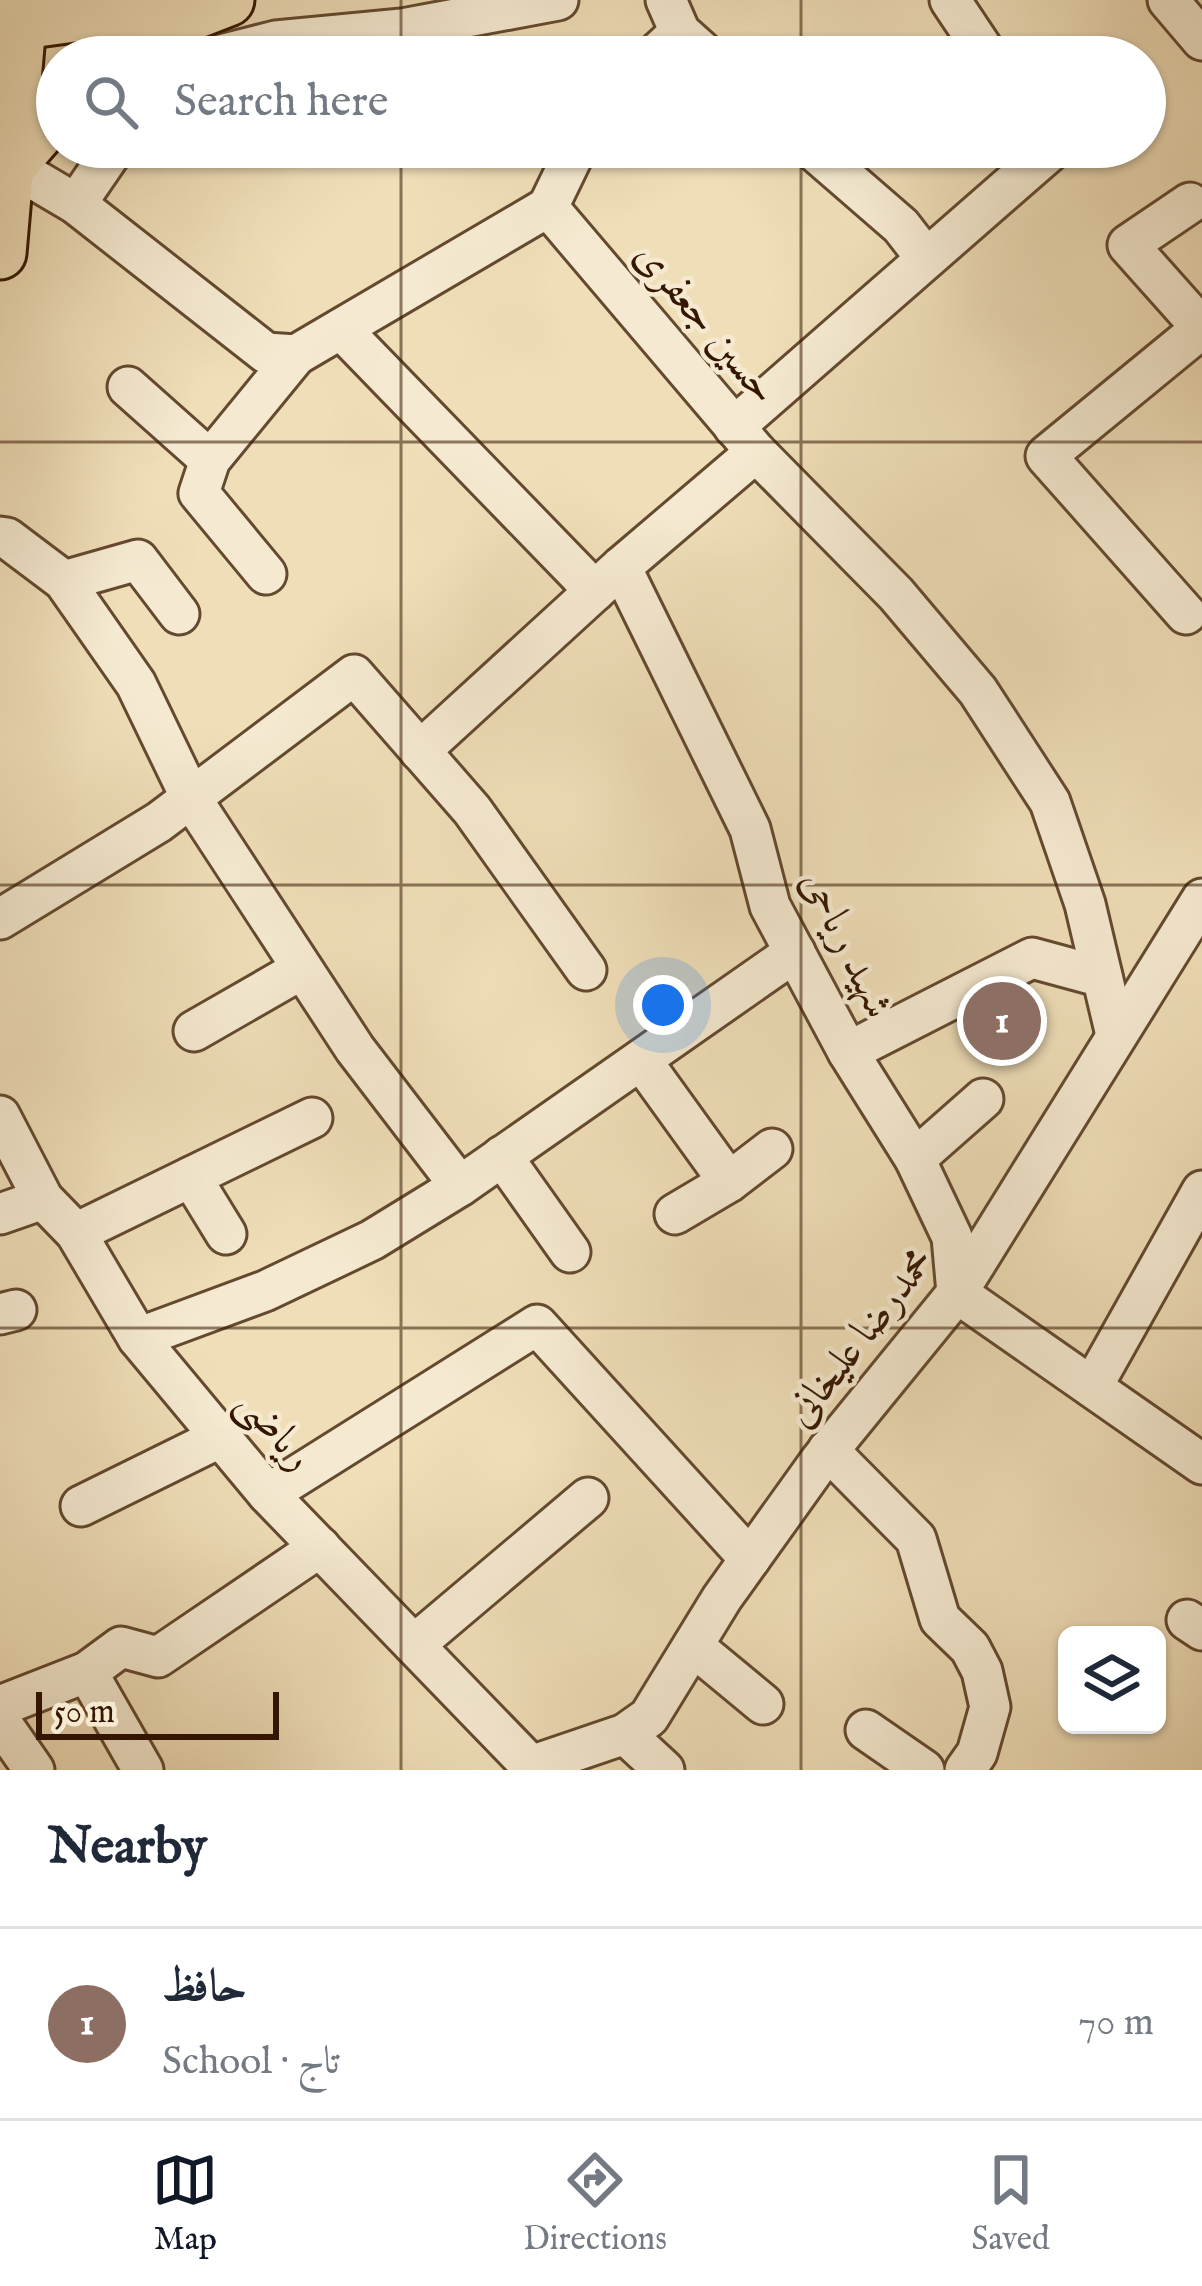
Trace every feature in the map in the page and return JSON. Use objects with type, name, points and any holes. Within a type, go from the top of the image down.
[{"type":"main road","points":[[0,253],[10,165],[14,16],[192,0]]},
{"type":"main road","points":[[144,36],[228,0]]},
{"type":"main road","points":[[10,165],[36,135]]},
{"type":"street","points":[[328,36],[402,29],[558,0]]},
{"type":"street","points":[[950,0],[974,36]]},
{"type":"street","points":[[1168,0],[1202,40]]},
{"type":"street","points":[[10,165],[76,204],[266,353],[296,355]]},
{"type":"street","points":[[76,204],[101,168]]},
{"type":"street","points":[[266,574],[199,494],[210,460],[296,355],[548,207],[567,168]]},
{"type":"street","points":[[834,168],[901,226],[925,257]]},
{"type":"street","points":[[421,751],[608,579],[925,257],[1030,168]]},
{"type":"street","points":[[1186,614],[1046,456],[1202,328],[1128,245],[1190,202]]},
{"type":"street","name":"حسین جعفری","points":[[548,207],[745,439],[896,594],[978,692],[1050,802],[1085,904],[1116,1035]]},
{"type":"street","name":"شهید ریاحی","points":[[341,329],[608,579],[750,829],[770,906],[848,1052],[915,1159],[952,1237],[957,1293]]},
{"type":"street","points":[[128,387],[210,460]]},
{"type":"street","points":[[0,537],[64,581],[136,684],[191,798],[302,969],[355,1049],[460,1186]]},
{"type":"street","points":[[64,581],[138,560],[178,614]]},
{"type":"street","points":[[0,919],[159,822],[354,675],[472,810],[586,970]]},
{"type":"street","name":"محمدرضا علیخانی","points":[[529,1768],[625,1734],[649,1718],[750,1559],[828,1450],[957,1293],[1116,1035],[1197,916]]},
{"type":"street","points":[[138,1338],[265,1291],[372,1240],[460,1186],[795,952]]},
{"type":"street","points":[[848,1052],[1032,958],[1102,977]]},
{"type":"street","points":[[194,1031],[302,969]]},
{"type":"street","points":[[641,1060],[729,1182]]},
{"type":"street","points":[[915,1159],[983,1099]]},
{"type":"street","name":"ریاضی","points":[[0,1116],[43,1198],[76,1233],[138,1338],[268,1494],[529,1768]]},
{"type":"street","points":[[76,1233],[312,1118]]},
{"type":"street","points":[[675,1214],[772,1149]]},
{"type":"street","points":[[502,1156],[570,1252]]},
{"type":"street","points":[[191,1177],[226,1234]]},
{"type":"street","points":[[1092,1387],[1202,1191]]},
{"type":"street","points":[[0,1214],[43,1198]]},
{"type":"street","points":[[957,1293],[1202,1464]]},
{"type":"street","points":[[268,1494],[537,1325],[750,1559]]},
{"type":"street","points":[[81,1506],[221,1437]]},
{"type":"street","points":[[828,1450],[916,1539],[940,1619],[970,1648],[982,1671],[990,1707],[977,1753],[965,1770]]},
{"type":"street","points":[[414,1645],[588,1498]]},
{"type":"street","points":[[0,1706],[87,1672],[122,1647],[158,1657],[320,1547]]},
{"type":"street","points":[[693,1646],[763,1704]]},
{"type":"street","points":[[87,1672],[142,1770]]},
{"type":"street","points":[[0,1721],[34,1770]]},
{"type":"street","points":[[866,1730],[924,1770]]},
{"type":"street","points":[[625,1734],[664,1770]]},
{"type":"place","name":"حافظ","points":[[1002,1021]]}]
